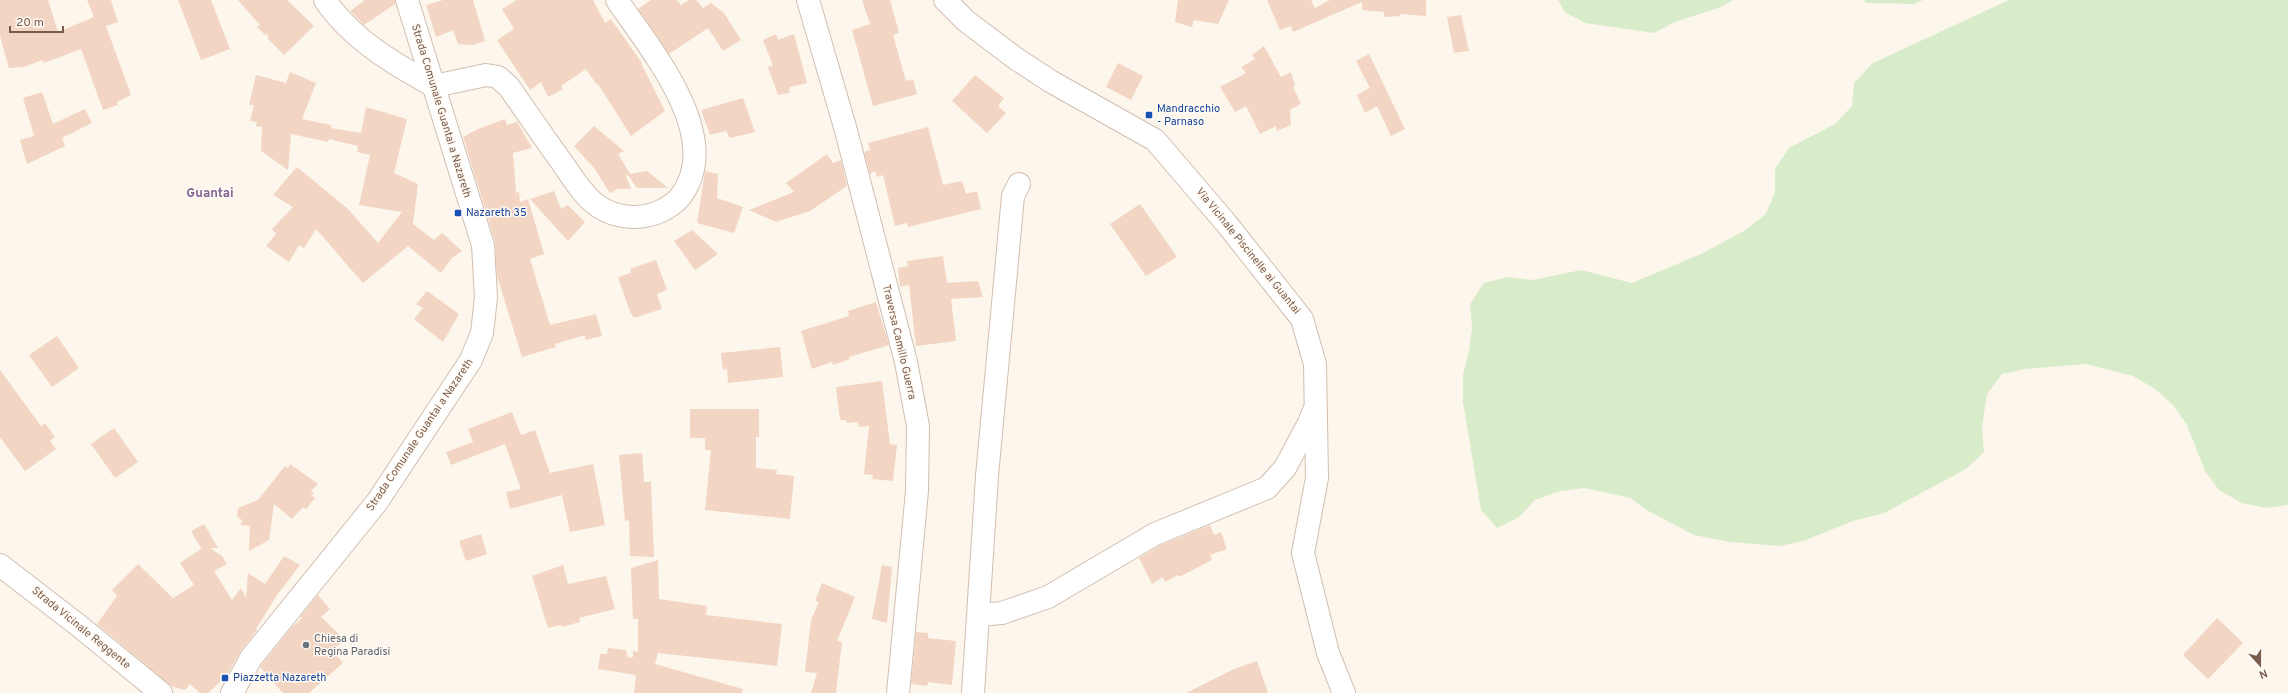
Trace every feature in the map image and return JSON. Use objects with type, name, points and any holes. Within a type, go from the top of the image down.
[{"type":"street","points":[[325,0],[336,16],[353,32],[412,74],[434,86],[486,75],[498,77],[509,87],[576,182],[597,206],[614,215],[645,217],[662,211],[681,198],[692,176],[696,161],[694,138],[684,108],[662,67],[617,0]]},
{"type":"street","name":"Strada Comunale Guantai a Nazareth","points":[[232,693],[251,658],[377,502],[471,360],[482,333],[486,297],[482,245],[407,0]]},
{"type":"street","name":"Traversa Camillo Guerra","points":[[808,0],[845,127],[906,362],[918,426],[917,491],[898,693]]},
{"type":"street","name":"Via Vicinale Piscinelle ai Guantai","points":[[951,3],[966,21],[1032,69],[1155,140],[1226,223],[1302,319],[1315,364],[1317,478],[1303,553],[1328,653],[1344,693]]},
{"type":"street","points":[[974,693],[988,476],[1001,327],[1013,196],[1019,184]]},
{"type":"street","points":[[979,615],[1002,613],[1048,597],[1155,534],[1267,488],[1285,468],[1310,423],[1316,404]]},
{"type":"street","name":"Strada Vicinale Reggente","points":[[0,565],[78,625],[161,693]]},
{"type":"green space","points":[[1558,0],[1733,0],[1721,7],[1675,22],[1654,33],[1585,23],[1565,12]]},
{"type":"green space","points":[[1864,0],[1923,0],[1914,4],[1866,3]]},
{"type":"green space","points":[[2009,0],[2288,0],[2288,505],[2266,508],[2242,503],[2219,490],[2205,471],[2187,425],[2173,405],[2155,389],[2133,376],[2086,364],[2025,369],[2002,374],[1987,394],[1982,427],[1984,452],[1966,469],[1884,513],[1853,521],[1803,541],[1780,546],[1730,542],[1694,535],[1650,512],[1630,498],[1585,488],[1560,491],[1535,500],[1519,517],[1497,528],[1481,510],[1463,402],[1463,375],[1469,351],[1472,328],[1470,304],[1484,283],[1508,277],[1533,280],[1581,270],[1632,283],[1701,254],[1744,231],[1765,215],[1775,193],[1775,169],[1789,148],[1835,124],[1852,106],[1854,83],[1873,63]]},
{"type":"building","points":[[0,0],[48,0],[58,32],[94,17],[87,0],[111,0],[118,22],[106,26],[131,95],[117,102],[118,105],[103,110],[81,49],[44,63],[42,60],[24,67],[9,68],[0,36]]},
{"type":"building","points":[[178,0],[211,0],[230,49],[201,60]]},
{"type":"building","points":[[238,0],[287,0],[314,26],[284,55],[268,39],[268,34],[265,35],[257,27],[260,25]]},
{"type":"building","points":[[365,0],[395,0],[395,4],[364,25],[350,11]]},
{"type":"building","points":[[443,0],[473,0],[485,41],[472,45],[458,44],[453,30],[436,37],[426,5]]},
{"type":"building","points":[[517,0],[593,0],[605,23],[611,19],[642,63],[665,111],[631,136],[598,84],[597,85],[586,69],[561,86],[563,89],[548,97],[541,82],[530,90],[497,40],[514,29],[502,9]]},
{"type":"building","points":[[651,0],[677,0],[681,5],[689,0],[696,0],[703,8],[711,3],[724,13],[741,40],[723,51],[708,28],[669,54],[638,9]]},
{"type":"building","points":[[862,0],[890,0],[899,33],[893,35],[906,81],[913,79],[917,94],[873,106],[852,30],[870,24]]},
{"type":"building","points":[[1178,0],[1229,0],[1218,24],[1194,20],[1192,27],[1175,22]]},
{"type":"building","points":[[1267,0],[1311,0],[1315,8],[1330,0],[1426,0],[1426,16],[1400,14],[1400,16],[1384,17],[1384,12],[1362,10],[1362,2],[1293,32],[1291,26],[1280,30]]},
{"type":"building","points":[[1461,15],[1469,51],[1454,53],[1447,17]]},
{"type":"building","points":[[776,34],[778,40],[794,34],[807,83],[790,87],[789,93],[778,95],[768,67],[773,66],[763,40]]},
{"type":"building","points":[[1264,46],[1281,77],[1291,72],[1295,85],[1293,87],[1301,104],[1290,110],[1291,125],[1277,131],[1276,126],[1260,134],[1246,106],[1235,112],[1220,87],[1246,73],[1241,67],[1255,59],[1252,55]]},
{"type":"building","points":[[1369,54],[1405,129],[1391,136],[1377,106],[1365,113],[1357,95],[1370,88],[1356,61]]},
{"type":"building","points":[[1118,63],[1143,76],[1131,100],[1106,87]]},
{"type":"building","points":[[290,72],[316,83],[302,119],[331,125],[331,128],[361,133],[366,107],[407,119],[394,173],[418,184],[413,224],[434,240],[442,233],[462,251],[452,258],[441,273],[408,246],[363,283],[316,229],[304,248],[299,245],[289,262],[266,246],[276,234],[272,229],[293,207],[273,195],[297,167],[348,209],[378,243],[402,212],[359,205],[370,155],[357,152],[358,146],[329,139],[328,142],[291,134],[288,170],[261,151],[262,127],[256,126],[257,122],[250,121],[254,105],[249,105],[256,75],[286,83]]},
{"type":"building","points":[[975,75],[1004,98],[998,106],[1006,113],[987,133],[952,101]]},
{"type":"building","points":[[42,92],[53,124],[85,109],[92,123],[62,138],[65,146],[27,164],[20,140],[34,136],[23,98]]},
{"type":"building","points":[[743,98],[755,132],[730,138],[726,131],[710,135],[701,110]]},
{"type":"building","points":[[505,119],[507,125],[517,122],[532,148],[513,153],[516,193],[519,192],[520,202],[528,199],[544,254],[530,259],[550,325],[596,314],[602,336],[586,340],[585,335],[555,344],[556,347],[522,357],[497,276],[495,241],[463,137],[478,129]]},
{"type":"building","points":[[594,126],[624,151],[618,154],[630,174],[647,171],[668,188],[637,188],[628,175],[626,176],[631,189],[617,189],[610,193],[594,168],[574,146]]},
{"type":"building","points":[[928,127],[943,185],[962,181],[966,194],[977,191],[981,209],[908,227],[907,223],[895,226],[883,175],[877,177],[875,171],[870,174],[864,152],[870,150],[868,143]]},
{"type":"building","points":[[827,154],[833,163],[841,160],[847,186],[810,211],[776,222],[749,210],[794,192],[786,183]]},
{"type":"building","points":[[705,171],[718,174],[717,198],[743,207],[734,233],[697,223]]},
{"type":"building","points":[[554,191],[561,209],[568,205],[585,222],[568,241],[530,199]]},
{"type":"building","points":[[1140,204],[1177,257],[1146,276],[1110,224]]},
{"type":"building","points":[[692,230],[718,254],[695,270],[674,241]]},
{"type":"building","points":[[943,256],[947,283],[978,281],[983,297],[951,299],[956,341],[916,346],[909,285],[900,287],[898,268],[908,266],[907,261]]},
{"type":"building","points":[[656,260],[667,290],[657,294],[662,309],[634,318],[630,312],[618,277],[631,273],[630,269]]},
{"type":"building","points":[[427,291],[459,314],[443,342],[414,319],[423,308],[416,304]]},
{"type":"building","points":[[876,302],[889,345],[849,357],[850,359],[833,365],[832,362],[812,369],[801,331],[849,316],[848,311]]},
{"type":"building","points":[[57,336],[79,368],[52,387],[29,355]]},
{"type":"building","points":[[780,347],[783,377],[728,383],[727,369],[723,370],[721,353]]},
{"type":"building","points":[[0,370],[41,426],[45,423],[55,437],[50,441],[56,449],[25,471],[0,437]]},
{"type":"building","points":[[882,381],[890,444],[897,445],[893,481],[872,479],[873,475],[864,474],[869,426],[859,427],[858,422],[847,423],[846,420],[840,420],[836,387]]},
{"type":"building","points":[[690,409],[759,409],[759,437],[756,437],[756,468],[777,470],[776,474],[794,476],[790,519],[705,510],[711,450],[705,450],[705,438],[690,438]]},
{"type":"building","points":[[512,412],[521,435],[535,430],[550,473],[593,464],[605,525],[570,532],[562,495],[510,509],[506,492],[521,489],[505,444],[451,465],[446,452],[473,442],[468,429]]},
{"type":"building","points":[[114,428],[138,462],[115,478],[91,444]]},
{"type":"building","points":[[642,453],[644,482],[651,482],[654,557],[630,556],[629,520],[625,521],[619,455]]},
{"type":"building","points":[[290,464],[318,484],[311,491],[314,493],[311,495],[315,498],[306,509],[303,507],[292,519],[274,504],[269,540],[249,551],[250,526],[241,525],[242,520],[237,517],[238,508],[258,500],[285,466],[288,468]]},
{"type":"building","points":[[204,524],[218,548],[210,548],[222,556],[227,564],[214,571],[232,600],[241,588],[246,598],[248,573],[265,584],[284,556],[300,565],[277,595],[256,629],[257,630],[240,652],[227,675],[208,693],[200,693],[190,684],[185,690],[171,686],[97,624],[117,596],[112,590],[138,564],[173,598],[194,585],[180,563],[203,548],[201,548],[191,531]]},
{"type":"building","points":[[1210,525],[1214,535],[1221,532],[1227,549],[1210,555],[1212,560],[1179,577],[1178,575],[1165,582],[1163,577],[1152,584],[1139,558],[1161,545]]},
{"type":"building","points":[[481,534],[487,554],[466,561],[459,541]]},
{"type":"building","points":[[658,560],[659,599],[707,606],[706,615],[782,624],[777,666],[658,653],[655,664],[743,689],[742,693],[634,693],[636,675],[598,669],[600,654],[607,654],[608,648],[626,650],[628,658],[633,657],[633,651],[638,652],[638,619],[633,619],[631,568]]},
{"type":"building","points":[[563,565],[568,584],[606,576],[615,609],[579,618],[580,622],[562,627],[561,625],[548,628],[532,576]]},
{"type":"building","points":[[882,565],[892,567],[887,623],[872,619]]},
{"type":"building","points":[[822,583],[855,597],[837,641],[842,642],[836,693],[811,693],[817,673],[805,672],[811,620],[819,602],[815,601]]},
{"type":"building","name":"Chiesa di Regina Paradisi","points":[[318,595],[330,609],[321,617],[345,640],[332,650],[343,663],[309,693],[283,693],[260,667],[291,628],[302,618],[300,617]]},
{"type":"building","points":[[2217,618],[2243,643],[2208,679],[2183,655]]},
{"type":"building","points":[[916,632],[928,633],[928,638],[956,641],[952,685],[928,682],[927,686],[911,684]]},
{"type":"building","points":[[1257,661],[1268,693],[1186,693],[1234,669]]},
{"type":"place","name":"Mandracchio - Parnaso","points":[[1149,115]]},
{"type":"place","name":"Nazareth 35","points":[[458,213]]},
{"type":"place","name":"Chiesa di Regina Paradisi","points":[[306,645]]},
{"type":"place","name":"Piazzetta Nazareth","points":[[225,678]]},
{"type":"district","name":"Guantai","points":[[210,194]]}]
